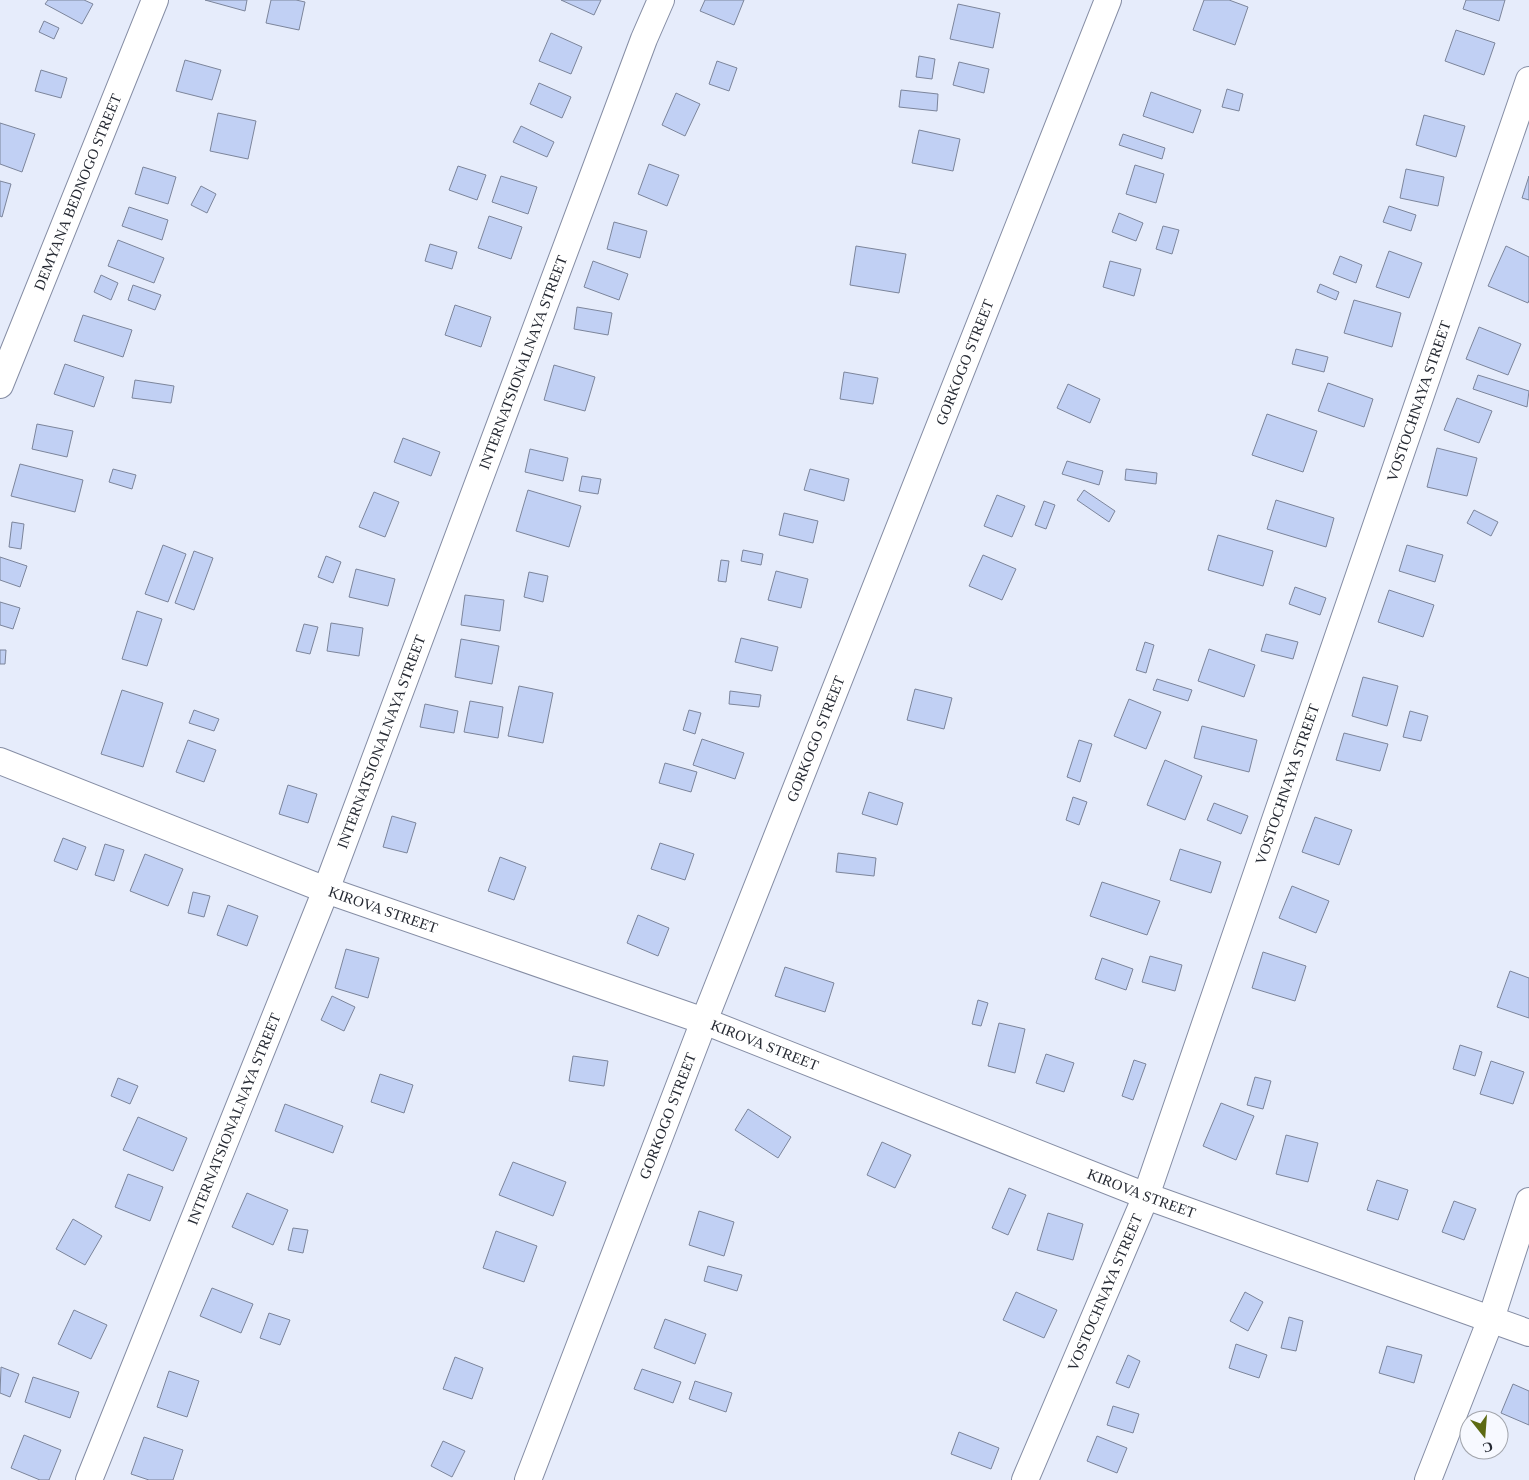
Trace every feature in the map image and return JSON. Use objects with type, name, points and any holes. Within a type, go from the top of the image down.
[{"type":"street","name":"DEMYANA BEDNOGO STREET","points":[[0,385],[155,0]]},
{"type":"street","name":"INTERNATSIONALNAYA STREET","points":[[88,1480],[326,890],[644,39],[661,0]]},
{"type":"street","name":"GORKOGO STREET","points":[[528,1480],[704,1022],[1108,0]]},
{"type":"street","name":"VOSTOCHNAYA STREET","points":[[1025,1480],[1146,1196],[1524,117],[1529,80]]},
{"type":"street","name":"KIROVA STREET","points":[[0,761],[326,890],[704,1022],[1146,1196],[1529,1333]]},
{"type":"street","points":[[1428,1480],[1491,1319],[1529,1201]]},
{"type":"building","points":[[48,0],[84,0],[93,4],[82,24],[45,4]]},
{"type":"building","points":[[205,0],[247,0],[245,11]]},
{"type":"building","points":[[271,0],[305,2],[299,30],[266,23]]},
{"type":"building","points":[[561,0],[601,0],[594,15]]},
{"type":"building","points":[[705,0],[744,0],[734,25],[700,11]]},
{"type":"building","points":[[1204,0],[1229,0],[1248,7],[1235,45],[1193,30]]},
{"type":"building","points":[[1466,0],[1505,0],[1499,21],[1463,9]]},
{"type":"building","points":[[958,4],[1000,13],[993,48],[950,39]]},
{"type":"building","points":[[44,21],[59,28],[54,39],[39,32]]},
{"type":"building","points":[[1456,30],[1495,43],[1484,75],[1445,61]]},
{"type":"building","points":[[551,33],[582,47],[571,74],[539,61]]},
{"type":"building","points":[[919,56],[935,59],[932,79],[916,77]]},
{"type":"building","points":[[185,60],[221,70],[212,100],[176,91]]},
{"type":"building","points":[[717,61],[737,68],[729,91],[709,84]]},
{"type":"building","points":[[959,62],[989,69],[984,93],[953,85]]},
{"type":"building","points":[[41,70],[67,78],[61,98],[35,91]]},
{"type":"building","points":[[539,83],[571,97],[562,118],[530,104]]},
{"type":"building","points":[[1227,89],[1243,94],[1239,111],[1222,107]]},
{"type":"building","points":[[901,90],[938,94],[937,111],[899,107]]},
{"type":"building","points":[[1151,92],[1201,110],[1193,133],[1143,116]]},
{"type":"building","points":[[676,93],[700,104],[685,136],[662,125]]},
{"type":"building","points":[[218,113],[256,121],[248,159],[210,151]]},
{"type":"building","points":[[1424,115],[1465,126],[1456,157],[1416,145]]},
{"type":"building","points":[[0,123],[35,134],[22,172],[0,164]]},
{"type":"building","points":[[521,126],[554,142],[547,157],[513,142]]},
{"type":"building","points":[[919,130],[960,139],[953,171],[912,163]]},
{"type":"building","points":[[1123,134],[1165,148],[1162,159],[1119,145]]},
{"type":"building","points":[[649,164],[679,175],[667,206],[638,194]]},
{"type":"building","points":[[1135,165],[1164,174],[1156,203],[1126,194]]},
{"type":"building","points":[[458,166],[486,175],[477,200],[449,190]]},
{"type":"building","points":[[143,167],[176,177],[168,204],[135,194]]},
{"type":"building","points":[[1406,169],[1444,177],[1438,206],[1400,198]]},
{"type":"building","points":[[501,176],[537,187],[528,214],[492,202]]},
{"type":"building","points":[[1529,176],[1529,200],[1522,198]]},
{"type":"building","points":[[0,181],[11,184],[2,217],[0,216]]},
{"type":"building","points":[[201,186],[216,194],[207,213],[191,205]]},
{"type":"building","points":[[1389,206],[1416,215],[1411,231],[1383,222]]},
{"type":"building","points":[[129,207],[168,220],[162,240],[122,226]]},
{"type":"building","points":[[1119,213],[1143,223],[1136,241],[1112,232]]},
{"type":"building","points":[[489,216],[522,227],[511,259],[478,248]]},
{"type":"building","points":[[614,222],[647,231],[640,258],[607,249]]},
{"type":"building","points":[[1163,226],[1179,230],[1172,254],[1156,249]]},
{"type":"building","points":[[118,240],[164,258],[154,283],[108,266]]},
{"type":"building","points":[[430,244],[457,252],[452,269],[425,261]]},
{"type":"building","points":[[856,246],[906,254],[899,293],[850,285]]},
{"type":"building","points":[[1506,246],[1529,257],[1528,303],[1488,286]]},
{"type":"building","points":[[1389,251],[1422,263],[1409,298],[1376,287]]},
{"type":"building","points":[[1340,256],[1362,265],[1356,283],[1333,274]]},
{"type":"building","points":[[593,261],[628,274],[619,300],[584,287]]},
{"type":"building","points":[[1110,261],[1141,269],[1134,296],[1103,287]]},
{"type":"building","points":[[101,275],[118,283],[111,300],[94,292]]},
{"type":"building","points":[[1320,284],[1339,292],[1336,300],[1317,292]]},
{"type":"building","points":[[133,285],[161,295],[155,310],[128,300]]},
{"type":"building","points":[[1354,300],[1401,313],[1392,347],[1344,333]]},
{"type":"building","points":[[455,305],[491,317],[481,347],[445,335]]},
{"type":"building","points":[[577,307],[612,313],[608,335],[574,329]]},
{"type":"building","points":[[83,315],[132,330],[123,357],[74,341]]},
{"type":"building","points":[[1479,327],[1521,344],[1508,375],[1466,359]]},
{"type":"building","points":[[1296,349],[1328,357],[1324,372],[1292,364]]},
{"type":"building","points":[[65,364],[104,377],[94,407],[54,394]]},
{"type":"building","points":[[554,365],[595,377],[585,411],[544,400]]},
{"type":"building","points":[[844,372],[878,378],[873,404],[840,399]]},
{"type":"building","points":[[1478,375],[1529,391],[1527,407],[1473,389]]},
{"type":"building","points":[[135,380],[174,386],[171,403],[132,398]]},
{"type":"building","points":[[1328,383],[1373,399],[1364,427],[1318,411]]},
{"type":"building","points":[[1068,384],[1100,399],[1090,423],[1057,408]]},
{"type":"building","points":[[1457,398],[1492,411],[1479,443],[1444,430]]},
{"type":"building","points":[[1267,414],[1317,431],[1303,472],[1252,455]]},
{"type":"building","points":[[37,424],[73,431],[67,457],[32,449]]},
{"type":"building","points":[[403,438],[440,452],[431,476],[394,462]]},
{"type":"building","points":[[1437,448],[1477,458],[1467,496],[1427,487]]},
{"type":"building","points":[[530,449],[568,458],[563,481],[525,472]]},
{"type":"building","points":[[1067,461],[1103,471],[1099,485],[1062,474]]},
{"type":"building","points":[[20,464],[83,480],[75,512],[11,496]]},
{"type":"building","points":[[113,469],[136,475],[132,489],[109,482]]},
{"type":"building","points":[[810,469],[849,479],[844,501],[804,490]]},
{"type":"building","points":[[1126,469],[1157,473],[1156,484],[1125,480]]},
{"type":"building","points":[[582,476],[601,479],[598,494],[579,491]]},
{"type":"building","points":[[528,490],[581,506],[569,547],[516,531]]},
{"type":"building","points":[[1084,490],[1115,511],[1109,522],[1077,500]]},
{"type":"building","points":[[374,492],[399,502],[385,537],[359,527]]},
{"type":"building","points":[[997,495],[1025,506],[1012,537],[984,526]]},
{"type":"building","points":[[1276,500],[1334,518],[1326,547],[1267,529]]},
{"type":"building","points":[[1044,501],[1055,505],[1046,529],[1035,525]]},
{"type":"building","points":[[1474,510],[1498,522],[1491,536],[1467,523]]},
{"type":"building","points":[[784,513],[818,521],[813,543],[779,535]]},
{"type":"building","points":[[12,522],[24,524],[21,549],[9,547]]},
{"type":"building","points":[[1218,535],[1273,551],[1263,586],[1208,570]]},
{"type":"building","points":[[163,545],[186,554],[168,602],[145,594]]},
{"type":"building","points":[[1407,545],[1443,555],[1435,582],[1399,571]]},
{"type":"building","points":[[743,550],[763,554],[761,565],[741,561]]},
{"type":"building","points":[[194,551],[213,558],[194,610],[175,603]]},
{"type":"building","points":[[983,555],[1016,569],[1002,600],[969,586]]},
{"type":"building","points":[[326,556],[341,562],[333,583],[318,577]]},
{"type":"building","points":[[0,557],[27,566],[20,587],[0,580]]},
{"type":"building","points":[[721,560],[729,561],[726,582],[718,581]]},
{"type":"building","points":[[356,569],[395,579],[388,606],[349,597]]},
{"type":"building","points":[[776,571],[808,579],[801,608],[768,600]]},
{"type":"building","points":[[529,572],[548,576],[543,602],[524,597]]},
{"type":"building","points":[[1295,587],[1326,598],[1320,615],[1289,604]]},
{"type":"building","points":[[1389,590],[1434,605],[1423,637],[1378,622]]},
{"type":"building","points":[[465,595],[504,600],[500,631],[461,625]]},
{"type":"building","points":[[0,602],[20,608],[13,629],[0,625]]},
{"type":"building","points":[[137,611],[162,619],[147,666],[122,659]]},
{"type":"building","points":[[331,623],[363,628],[359,656],[327,651]]},
{"type":"building","points":[[304,624],[318,627],[310,654],[296,651]]},
{"type":"building","points":[[1266,634],[1298,642],[1293,659],[1261,651]]},
{"type":"building","points":[[741,638],[778,647],[772,671],[735,662]]},
{"type":"building","points":[[461,639],[499,646],[492,684],[455,677]]},
{"type":"building","points":[[1145,642],[1154,645],[1146,673],[1136,670]]},
{"type":"building","points":[[1209,649],[1255,665],[1244,697],[1198,681]]},
{"type":"building","points":[[0,650],[6,650],[5,664],[0,664]]},
{"type":"building","points":[[1363,677],[1398,686],[1387,726],[1352,716]]},
{"type":"building","points":[[1157,679],[1192,690],[1188,701],[1153,690]]},
{"type":"building","points":[[519,686],[553,693],[543,743],[508,736]]},
{"type":"building","points":[[915,689],[952,698],[944,729],[907,720]]},
{"type":"building","points":[[122,690],[163,703],[143,767],[101,754]]},
{"type":"building","points":[[730,691],[761,695],[759,707],[729,704]]},
{"type":"building","points":[[1129,699],[1161,712],[1146,749],[1114,736]]},
{"type":"building","points":[[470,701],[503,707],[498,738],[464,732]]},
{"type":"building","points":[[425,704],[458,711],[454,733],[420,727]]},
{"type":"building","points":[[194,710],[219,719],[214,731],[189,723]]},
{"type":"building","points":[[689,710],[701,713],[695,734],[683,730]]},
{"type":"building","points":[[1410,711],[1428,716],[1421,741],[1403,737]]},
{"type":"building","points":[[1202,726],[1257,740],[1249,772],[1194,758]]},
{"type":"building","points":[[1344,733],[1388,744],[1380,771],[1336,760]]},
{"type":"building","points":[[702,739],[744,753],[735,779],[693,765]]},
{"type":"building","points":[[188,740],[216,750],[204,782],[176,772]]},
{"type":"building","points":[[1079,740],[1092,744],[1080,782],[1067,777]]},
{"type":"building","points":[[1165,760],[1202,776],[1185,820],[1147,805]]},
{"type":"building","points":[[665,763],[697,772],[691,792],[659,783]]},
{"type":"building","points":[[288,785],[317,794],[308,823],[279,814]]},
{"type":"building","points":[[869,792],[903,803],[897,825],[862,814]]},
{"type":"building","points":[[1073,797],[1087,802],[1079,825],[1066,820]]},
{"type":"building","points":[[1214,803],[1248,816],[1241,834],[1207,820]]},
{"type":"building","points":[[392,816],[416,823],[407,853],[383,847]]},
{"type":"building","points":[[1315,817],[1352,830],[1339,865],[1302,852]]},
{"type":"building","points":[[63,838],[86,847],[77,870],[54,861]]},
{"type":"building","points":[[660,843],[694,854],[685,880],[651,869]]},
{"type":"building","points":[[105,844],[124,850],[114,881],[95,875]]},
{"type":"building","points":[[1180,849],[1221,862],[1211,893],[1170,880]]},
{"type":"building","points":[[838,853],[876,858],[874,876],[836,872]]},
{"type":"building","points":[[145,854],[183,869],[168,906],[130,891]]},
{"type":"building","points":[[500,857],[526,867],[514,900],[488,891]]},
{"type":"building","points":[[1102,882],[1160,901],[1147,935],[1090,916]]},
{"type":"building","points":[[1292,886],[1329,901],[1316,933],[1279,918]]},
{"type":"building","points":[[193,892],[210,896],[204,917],[188,913]]},
{"type":"building","points":[[228,905],[258,916],[247,946],[217,935]]},
{"type":"building","points":[[638,915],[669,928],[658,956],[627,943]]},
{"type":"building","points":[[346,949],[379,958],[368,998],[335,988]]},
{"type":"building","points":[[1263,952],[1306,966],[1295,1001],[1252,988]]},
{"type":"building","points":[[1150,956],[1182,965],[1175,991],[1142,982]]},
{"type":"building","points":[[1102,958],[1133,969],[1126,990],[1095,979]]},
{"type":"building","points":[[785,967],[834,983],[825,1012],[775,996]]},
{"type":"building","points":[[1510,971],[1529,978],[1529,1018],[1497,1007]]},
{"type":"building","points":[[332,996],[355,1007],[344,1031],[321,1020]]},
{"type":"building","points":[[978,1000],[988,1003],[981,1026],[972,1024]]},
{"type":"building","points":[[999,1023],[1025,1029],[1015,1073],[988,1066]]},
{"type":"building","points":[[1460,1045],[1482,1052],[1475,1076],[1453,1069]]},
{"type":"building","points":[[1046,1054],[1074,1063],[1064,1092],[1036,1083]]},
{"type":"building","points":[[573,1056],[608,1061],[604,1086],[569,1081]]},
{"type":"building","points":[[1134,1060],[1146,1064],[1133,1100],[1122,1096]]},
{"type":"building","points":[[1491,1061],[1524,1072],[1513,1104],[1480,1094]]},
{"type":"building","points":[[380,1074],[413,1085],[404,1113],[371,1102]]},
{"type":"building","points":[[1255,1077],[1271,1081],[1263,1109],[1247,1105]]},
{"type":"building","points":[[118,1078],[138,1086],[130,1104],[111,1096]]},
{"type":"building","points":[[1221,1103],[1254,1116],[1236,1160],[1203,1146]]},
{"type":"building","points":[[285,1104],[343,1126],[333,1153],[275,1131]]},
{"type":"building","points":[[748,1109],[791,1137],[778,1158],[735,1130]]},
{"type":"building","points":[[138,1117],[187,1138],[173,1171],[123,1150]]},
{"type":"building","points":[[1286,1135],[1318,1143],[1308,1182],[1276,1174]]},
{"type":"building","points":[[882,1142],[911,1155],[895,1188],[867,1175]]},
{"type":"building","points":[[513,1162],[566,1182],[553,1216],[499,1195]]},
{"type":"building","points":[[128,1174],[163,1187],[150,1221],[115,1207]]},
{"type":"building","points":[[1377,1180],[1408,1190],[1398,1220],[1367,1210]]},
{"type":"building","points":[[1009,1188],[1026,1195],[1008,1235],[992,1228]]},
{"type":"building","points":[[247,1193],[288,1210],[273,1245],[232,1227]]},
{"type":"building","points":[[1454,1201],[1476,1209],[1464,1240],[1442,1232]]},
{"type":"building","points":[[699,1211],[734,1222],[724,1256],[689,1245]]},
{"type":"building","points":[[1048,1213],[1083,1224],[1073,1260],[1037,1250]]},
{"type":"building","points":[[73,1219],[102,1236],[85,1265],[56,1249]]},
{"type":"building","points":[[293,1228],[308,1230],[303,1253],[288,1250]]},
{"type":"building","points":[[496,1231],[537,1246],[524,1282],[483,1268]]},
{"type":"building","points":[[708,1266],[742,1275],[737,1291],[704,1281]]},
{"type":"building","points":[[212,1288],[253,1304],[241,1333],[200,1316]]},
{"type":"building","points":[[1016,1292],[1057,1310],[1044,1338],[1003,1320]]},
{"type":"building","points":[[1245,1292],[1263,1302],[1248,1331],[1230,1321]]},
{"type":"building","points":[[74,1310],[107,1325],[91,1359],[58,1344]]},
{"type":"building","points":[[269,1313],[290,1320],[280,1345],[260,1338]]},
{"type":"building","points":[[1289,1317],[1303,1321],[1296,1351],[1281,1348]]},
{"type":"building","points":[[665,1319],[706,1334],[695,1364],[654,1348]]},
{"type":"building","points":[[1236,1344],[1267,1355],[1259,1378],[1229,1368]]},
{"type":"building","points":[[1387,1346],[1422,1355],[1414,1383],[1379,1373]]},
{"type":"building","points":[[1128,1355],[1140,1361],[1129,1388],[1116,1383]]},
{"type":"building","points":[[455,1357],[483,1368],[472,1399],[443,1389]]},
{"type":"building","points":[[1,1367],[19,1374],[10,1397],[0,1393]]},
{"type":"building","points":[[642,1369],[681,1382],[673,1403],[634,1389]]},
{"type":"building","points":[[169,1371],[199,1381],[187,1417],[157,1407]]},
{"type":"building","points":[[33,1377],[79,1392],[70,1418],[25,1402]]},
{"type":"building","points":[[695,1381],[732,1393],[726,1412],[689,1399]]},
{"type":"building","points":[[1513,1384],[1529,1391],[1529,1425],[1509,1416],[1509,1410],[1502,1410]]},
{"type":"building","points":[[1113,1406],[1139,1414],[1133,1433],[1107,1425]]},
{"type":"building","points":[[959,1432],[999,1448],[991,1469],[951,1454]]},
{"type":"building","points":[[24,1435],[61,1450],[49,1480],[40,1480],[11,1468]]},
{"type":"building","points":[[1097,1436],[1127,1448],[1117,1473],[1087,1461]]},
{"type":"building","points":[[144,1437],[183,1450],[173,1480],[149,1480],[131,1474]]},
{"type":"building","points":[[443,1441],[465,1451],[452,1477],[431,1466]]}]
